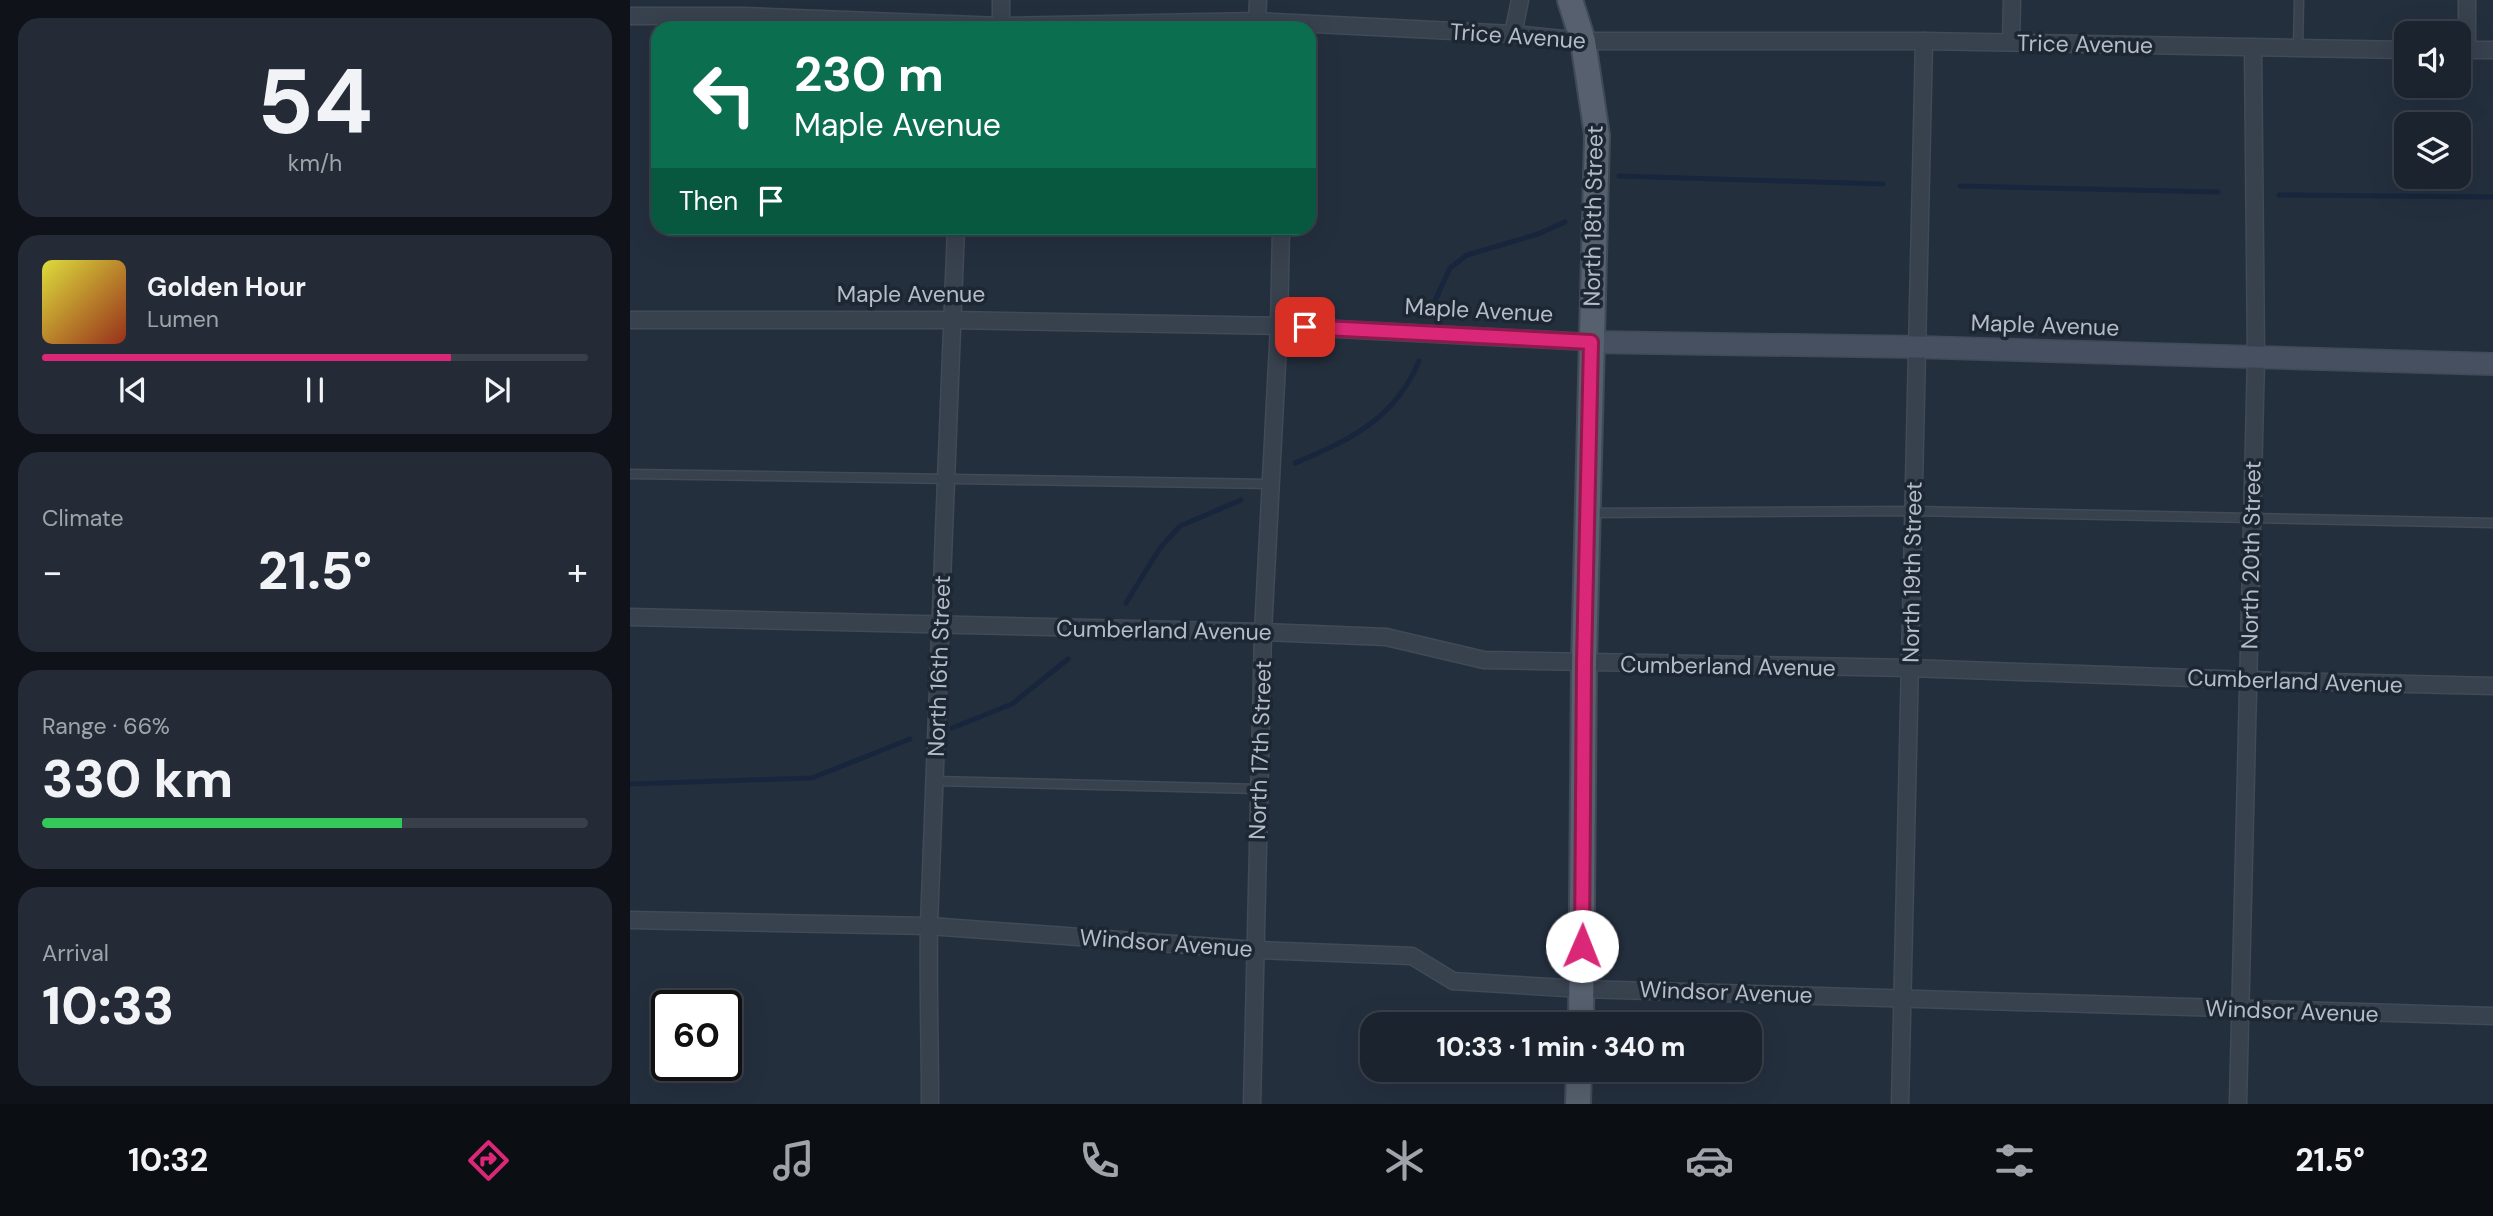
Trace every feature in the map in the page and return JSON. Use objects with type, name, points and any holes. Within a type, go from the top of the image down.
[{"type":"main road","name":"North 18th Street","points":[[1570,0],[1583,41],[1597,135],[1584,664],[1581,1012]]},
{"type":"main road","points":[[1578,1104],[1579,1082]]},
{"type":"street","points":[[734,0],[734,18]]},
{"type":"street","points":[[1001,21],[1002,0]]},
{"type":"street","points":[[1257,21],[1258,0]]},
{"type":"street","points":[[1513,34],[1520,0]]},
{"type":"street","points":[[2011,42],[2012,0]]},
{"type":"street","points":[[2465,21],[2467,0]]},
{"type":"street","name":"Trice Avenue","points":[[630,16],[820,21]]},
{"type":"street","name":"Trice Avenue","points":[[1316,27],[1513,34],[1583,41],[1924,41],[2394,50]]},
{"type":"street","name":"North 19th Street","points":[[1900,1104],[1924,41]]},
{"type":"street","name":"North 20th Street","points":[[2238,1104],[2256,358],[2253,47]]},
{"type":"street","points":[[2471,50],[2493,50]]},
{"type":"street","name":"North 16th Street","points":[[930,1104],[929,926],[956,235]]},
{"type":"street","name":"North 17th Street","points":[[1252,1104],[1264,632],[1281,235]]},
{"type":"street","name":"Maple Avenue","points":[[630,320],[953,320],[1279,326],[1591,342],[1917,347],[2493,364]]},
{"type":"street","name":"Cumberland Avenue","points":[[630,617],[1387,637],[1485,660],[1584,664],[1910,668],[2493,686]]},
{"type":"street","name":"Windsor Avenue","points":[[630,920],[929,926],[1256,950],[1412,956],[1453,981],[1582,989],[2493,1016]]},
{"type":"lane","points":[[2298,48],[2299,0]]},
{"type":"lane","points":[[630,474],[1271,484]]},
{"type":"lane","points":[[1587,513],[1913,511],[2493,523]]},
{"type":"lane","points":[[936,781],[1259,789]]},
{"type":"waterway","points":[[1619,176],[1883,184]]},
{"type":"waterway","points":[[1960,186],[2218,192]]},
{"type":"waterway","points":[[2279,195],[2493,197]]},
{"type":"waterway","points":[[1432,307],[1450,268],[1467,255],[1538,234],[1565,222]]},
{"type":"waterway","points":[[1295,463],[1352,436],[1384,413],[1409,381],[1419,361]]},
{"type":"waterway","points":[[1126,603],[1160,548],[1180,526],[1241,500]]},
{"type":"waterway","points":[[952,728],[1012,704],[1068,659]]},
{"type":"waterway","points":[[630,784],[812,778],[910,739]]},
{"type":"route","points":[[1305,327],[1591,342],[1584,664],[1582,946]]}]
